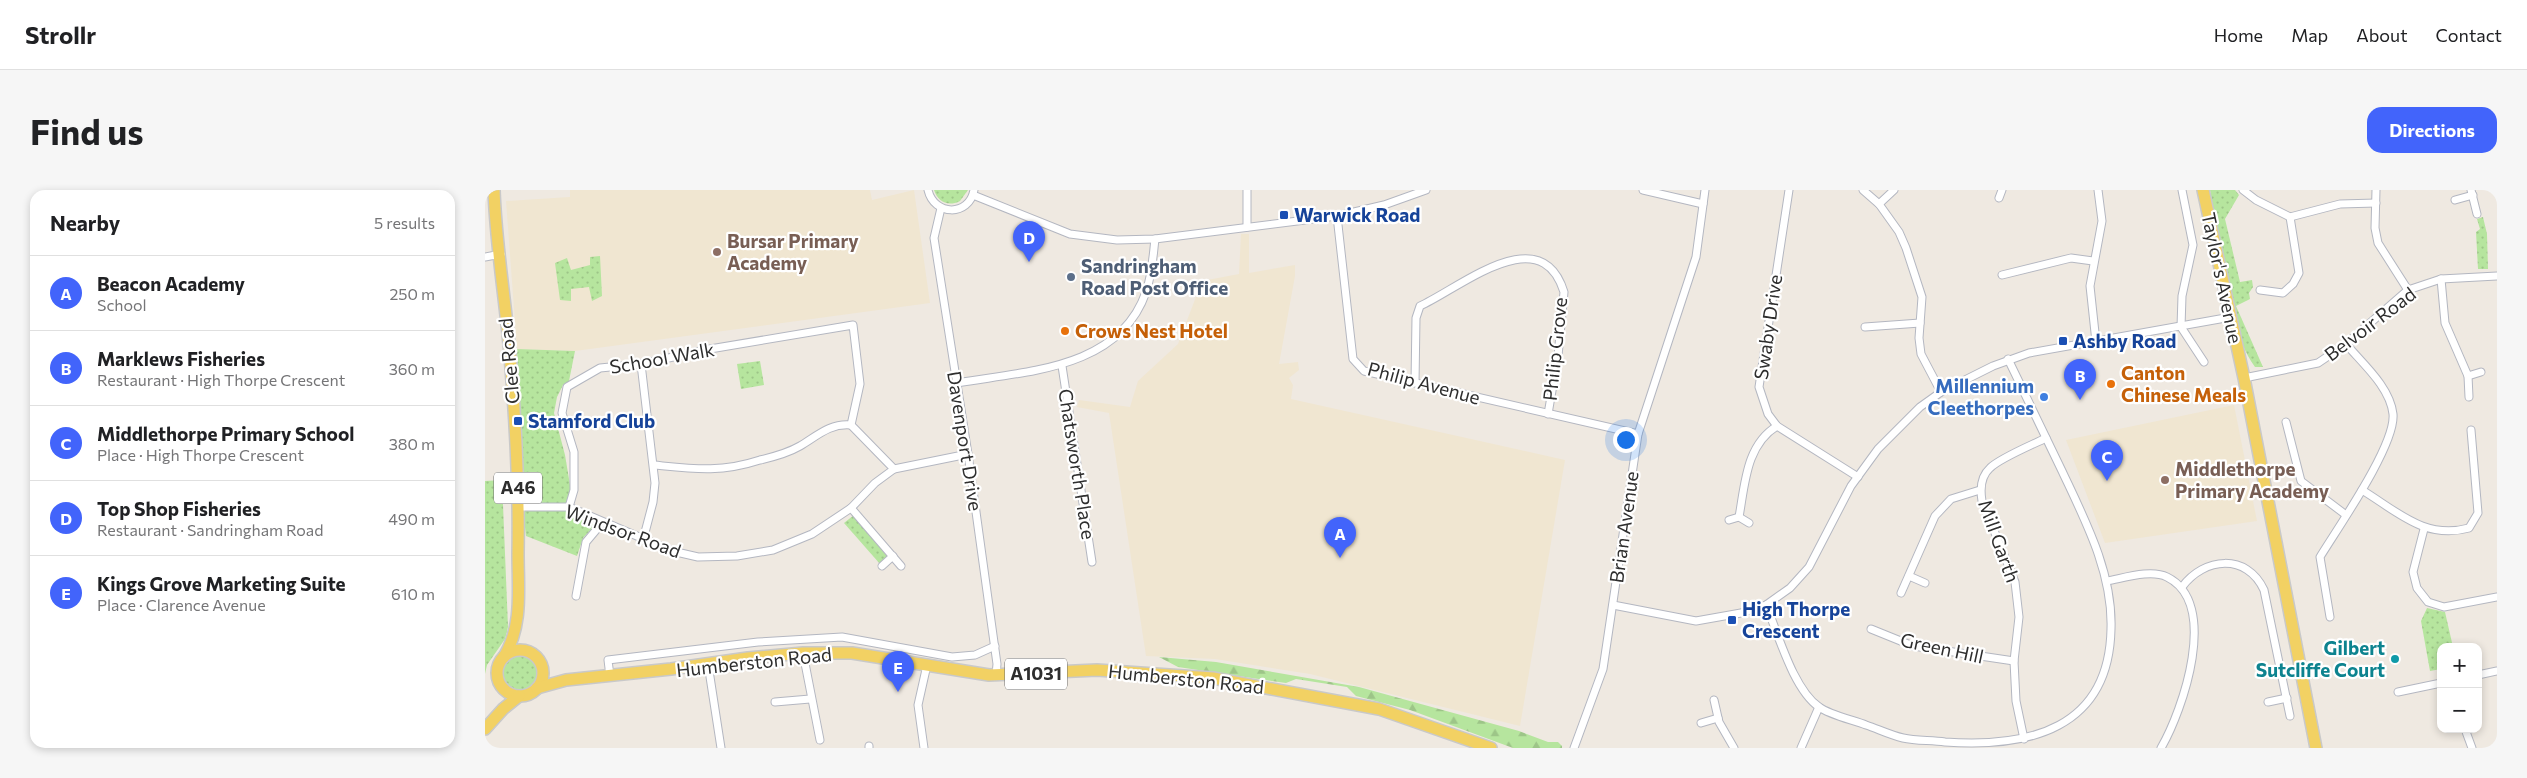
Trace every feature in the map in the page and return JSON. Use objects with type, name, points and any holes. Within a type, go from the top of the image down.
[{"type":"main road","name":"Clee Road","points":[[494,190],[511,367],[519,507],[517,622],[513,640],[504,657]]},
{"type":"main road","name":"Taylor's Avenue","points":[[2203,190],[2244,378],[2316,748]]},
{"type":"main road","name":"Clee Road","points":[[517,622],[522,638],[531,653]]},
{"type":"main road","points":[[504,657],[517,650],[531,653]]},
{"type":"main road","name":"A46","points":[[531,653],[541,665]]},
{"type":"main road","name":"Humberston Road","points":[[537,688],[556,682],[803,653],[852,653],[996,675],[1097,670],[1213,678],[1379,709],[1491,748]]},
{"type":"main road","name":"A46","points":[[496,717],[502,687],[497,675],[497,669],[504,657]]},
{"type":"main road","points":[[485,729],[519,696],[532,692],[537,688],[543,677],[541,665]]},
{"type":"main road","name":"Humberston Road","points":[[541,665],[557,675],[575,680]]},
{"type":"main road","points":[[502,687],[507,692],[519,696]]},
{"type":"street","points":[[928,190],[931,198],[941,208],[949,210],[964,207],[974,192],[1070,234],[1117,240],[1155,239],[1337,216],[1384,205],[1427,190]]},
{"type":"street","points":[[1247,190],[1247,227]]},
{"type":"street","points":[[1643,190],[1703,204]]},
{"type":"street","name":"Brian Avenue","points":[[1576,747],[1603,669],[1638,434],[1696,257],[1705,190]]},
{"type":"street","name":"Swaby Drive","points":[[1789,190],[1759,387],[1763,401],[1777,426],[1858,477]]},
{"type":"street","points":[[1863,190],[1879,204],[1899,232],[1906,248],[1922,297],[1919,338],[1921,354],[1941,392]]},
{"type":"street","points":[[1879,204],[1894,190]]},
{"type":"street","points":[[1999,198],[2002,190]]},
{"type":"street","points":[[2096,342],[2091,296],[2093,260],[2100,238],[2102,221],[2098,190]]},
{"type":"street","points":[[2182,190],[2193,245],[2182,296],[2181,327],[2204,362]]},
{"type":"street","points":[[2243,190],[2256,200],[2290,217],[2340,204],[2376,203]]},
{"type":"street","points":[[2376,190],[2375,228],[2378,243],[2408,290]]},
{"type":"street","points":[[2455,200],[2472,192],[2477,214]]},
{"type":"street","name":"Davenport Drive","points":[[941,208],[934,238],[968,454],[995,646],[996,675]]},
{"type":"street","name":"Philip Avenue","points":[[1337,216],[1353,359],[1364,371],[1638,434]]},
{"type":"street","points":[[2260,290],[2283,292],[2293,284],[2299,273],[2290,217]]},
{"type":"street","points":[[957,383],[1062,366],[1105,345],[1122,329],[1137,310],[1151,273],[1155,239]]},
{"type":"street","points":[[485,256],[501,254]]},
{"type":"street","name":"Philip Grove","points":[[1415,382],[1417,318],[1420,306],[1496,264],[1513,259],[1531,258],[1548,267],[1561,282],[1563,292],[1558,356],[1548,414]]},
{"type":"street","points":[[2002,275],[2071,258],[2093,260]]},
{"type":"street","name":"Belvoir Road","points":[[2244,378],[2318,363],[2346,344],[2408,290],[2441,279],[2497,276]]},
{"type":"street","points":[[2441,279],[2445,322],[2468,376],[2469,397]]},
{"type":"street","points":[[1613,605],[1696,621],[1741,613],[1767,605],[1790,588],[1809,567],[1858,477],[1901,425],[1941,392],[2008,359],[2029,353],[2231,317]]},
{"type":"street","points":[[1865,327],[1920,323]]},
{"type":"street","name":"School Walk","points":[[569,507],[574,490],[574,452],[562,413],[567,387],[599,368],[641,364],[710,349],[853,325],[860,384],[851,425]]},
{"type":"street","points":[[2330,617],[2320,557],[2362,490],[2386,446],[2393,415],[2383,389],[2346,344]]},
{"type":"street","points":[[1767,605],[1792,672],[1819,707],[1903,738],[1975,744],[2024,739],[2046,733],[2065,724],[2085,704],[2104,672],[2111,638],[2107,581],[2083,517],[2008,359]]},
{"type":"street","points":[[641,364],[655,483],[653,502],[643,540]]},
{"type":"street","name":"Chatsworth Place","points":[[1062,366],[1092,562]]},
{"type":"street","points":[[2468,376],[2481,372]]},
{"type":"street","points":[[2286,422],[2301,481],[2346,514]]},
{"type":"street","points":[[654,465],[710,470],[737,466],[798,447],[829,428],[841,424],[851,425],[894,468]]},
{"type":"street","points":[[1739,517],[1748,466],[1753,453],[1767,432],[1777,426]]},
{"type":"street","points":[[2362,490],[2424,529],[2453,532],[2469,528],[2478,513],[2471,430]]},
{"type":"street","name":"Mill Garth","points":[[2024,739],[2016,700],[2014,661],[2019,617],[2015,582],[1982,501],[1980,490],[1983,478],[1990,467],[2046,438]]},
{"type":"street","name":"Windsor Road","points":[[519,507],[569,507],[602,523],[672,551],[698,556],[737,556],[773,550],[812,534],[851,508],[875,483],[894,468],[968,454]]},
{"type":"street","points":[[1901,593],[1935,516],[1951,499],[1980,490]]},
{"type":"street","points":[[851,508],[901,566]]},
{"type":"street","points":[[1729,520],[1739,517],[1749,523]]},
{"type":"street","points":[[576,596],[586,542],[602,523]]},
{"type":"street","points":[[2424,529],[2413,572],[2417,588],[2428,602],[2444,607],[2497,597]]},
{"type":"street","points":[[882,566],[893,556]]},
{"type":"street","points":[[2182,587],[2188,579],[2201,569],[2219,563],[2240,564],[2255,576],[2264,590],[2290,716]]},
{"type":"street","points":[[2107,581],[2153,574],[2166,577],[2182,587],[2192,608],[2194,634],[2184,693],[2178,713],[2161,748]]},
{"type":"street","points":[[1909,576],[1925,583]]},
{"type":"street","name":"Green Hill","points":[[1871,630],[1913,646],[2014,661]]},
{"type":"street","points":[[610,676],[608,660],[759,642],[842,637],[952,656],[975,655],[995,646]]},
{"type":"street","points":[[803,653],[810,699],[820,740]]},
{"type":"street","points":[[708,664],[721,748]]},
{"type":"street","points":[[924,748],[918,705],[927,665]]},
{"type":"street","points":[[2482,674],[2497,671]]},
{"type":"street","points":[[2398,692],[2437,684]]},
{"type":"street","points":[[2268,702],[2287,698]]},
{"type":"street","points":[[775,702],[810,699]]},
{"type":"street","points":[[1714,700],[1718,718],[1734,748]]},
{"type":"street","points":[[1801,748],[1819,707]]},
{"type":"street","points":[[1701,723],[1718,718]]},
{"type":"street","points":[[2466,733],[2472,748]]},
{"type":"shaded area","name":"Bursar Primary Academy","points":[[570,190],[870,190],[872,200],[914,190],[930,303],[575,351],[517,349],[506,201],[570,197]]},
{"type":"shaded area","points":[[1241,234],[1249,234],[1249,273],[1295,265],[1295,276],[1279,364],[1298,362],[1299,370],[1289,378],[1293,385],[1291,399],[1565,460],[1520,726],[1310,674],[1215,659],[1146,656],[1109,413],[1077,407],[1079,400],[1130,407],[1138,381],[1178,344],[1202,281],[1239,274]]},
{"type":"shaded area","name":"Middlethorpe Primary Academy","points":[[2234,405],[2257,521],[2105,543],[2066,440]]},
{"type":"green space","points":[[934,190],[968,190],[960,201],[948,203],[938,198]]},
{"type":"green space","points":[[2210,190],[2235,190],[2239,195],[2225,219],[2240,282],[2252,280],[2253,287],[2249,293],[2250,299],[2236,306],[2263,367],[2255,367],[2236,328],[2225,282]]},
{"type":"green space","points":[[2483,217],[2487,234],[2488,269],[2478,269],[2476,232],[2480,229],[2477,219]]},
{"type":"green space","points":[[600,256],[602,296],[592,301],[589,287],[571,289],[571,301],[560,300],[555,263],[567,258],[571,270],[590,265],[590,257]]},
{"type":"green space","points":[[517,349],[575,351],[569,381],[563,385],[557,397],[554,413],[565,455],[571,491],[566,513],[595,525],[583,538],[577,556],[526,536],[522,501]]},
{"type":"green space","points":[[760,361],[764,385],[741,389],[737,364]]},
{"type":"green space","points":[[502,480],[508,627],[505,639],[487,665],[485,674],[485,481]]},
{"type":"green space","points":[[854,515],[890,556],[880,564],[844,523]]},
{"type":"green space","points":[[2427,608],[2445,612],[2452,643],[2437,643],[2437,670],[2430,671],[2421,621]]},
{"type":"green space","points":[[520,655],[527,656],[533,660],[537,666],[537,680],[533,686],[527,690],[520,691],[513,690],[507,686],[503,680],[502,673],[503,666],[507,660],[513,656]]},
{"type":"green space","points":[[1159,657],[1216,662],[1359,687],[1519,731],[1548,742],[1558,742],[1562,748],[1513,748],[1410,710],[1356,696],[1347,687],[1296,679],[1286,683],[1178,667]]},
{"type":"place","name":"Warwick Road","points":[[1284,215]]},
{"type":"place","name":"Bursar Primary Academy","points":[[717,252]]},
{"type":"place","name":"Top Shop Fisheries","points":[[1029,262]]},
{"type":"place","name":"Sandringham Road Post Office","points":[[1071,277]]},
{"type":"place","name":"Crows Nest Hotel","points":[[1065,331]]},
{"type":"place","name":"Ashby Road","points":[[2063,341]]},
{"type":"place","name":"Canton Chinese Meals","points":[[2111,384]]},
{"type":"place","name":"Millennium Cleethorpes","points":[[2044,397]]},
{"type":"place","name":"Marklews Fisheries","points":[[2080,400]]},
{"type":"place","name":"Stamford Club","points":[[518,421]]},
{"type":"place","name":"Middlethorpe Primary Academy","points":[[2165,480]]},
{"type":"place","name":"Middlethorpe Primary School","points":[[2107,481]]},
{"type":"place","name":"Beacon Academy","points":[[1340,558]]},
{"type":"place","name":"High Thorpe Crescent","points":[[1732,620]]},
{"type":"place","name":"Gilbert Sutcliffe Court","points":[[2395,659]]},
{"type":"place","name":"Kings Grove Marketing Suite","points":[[898,692]]}]
